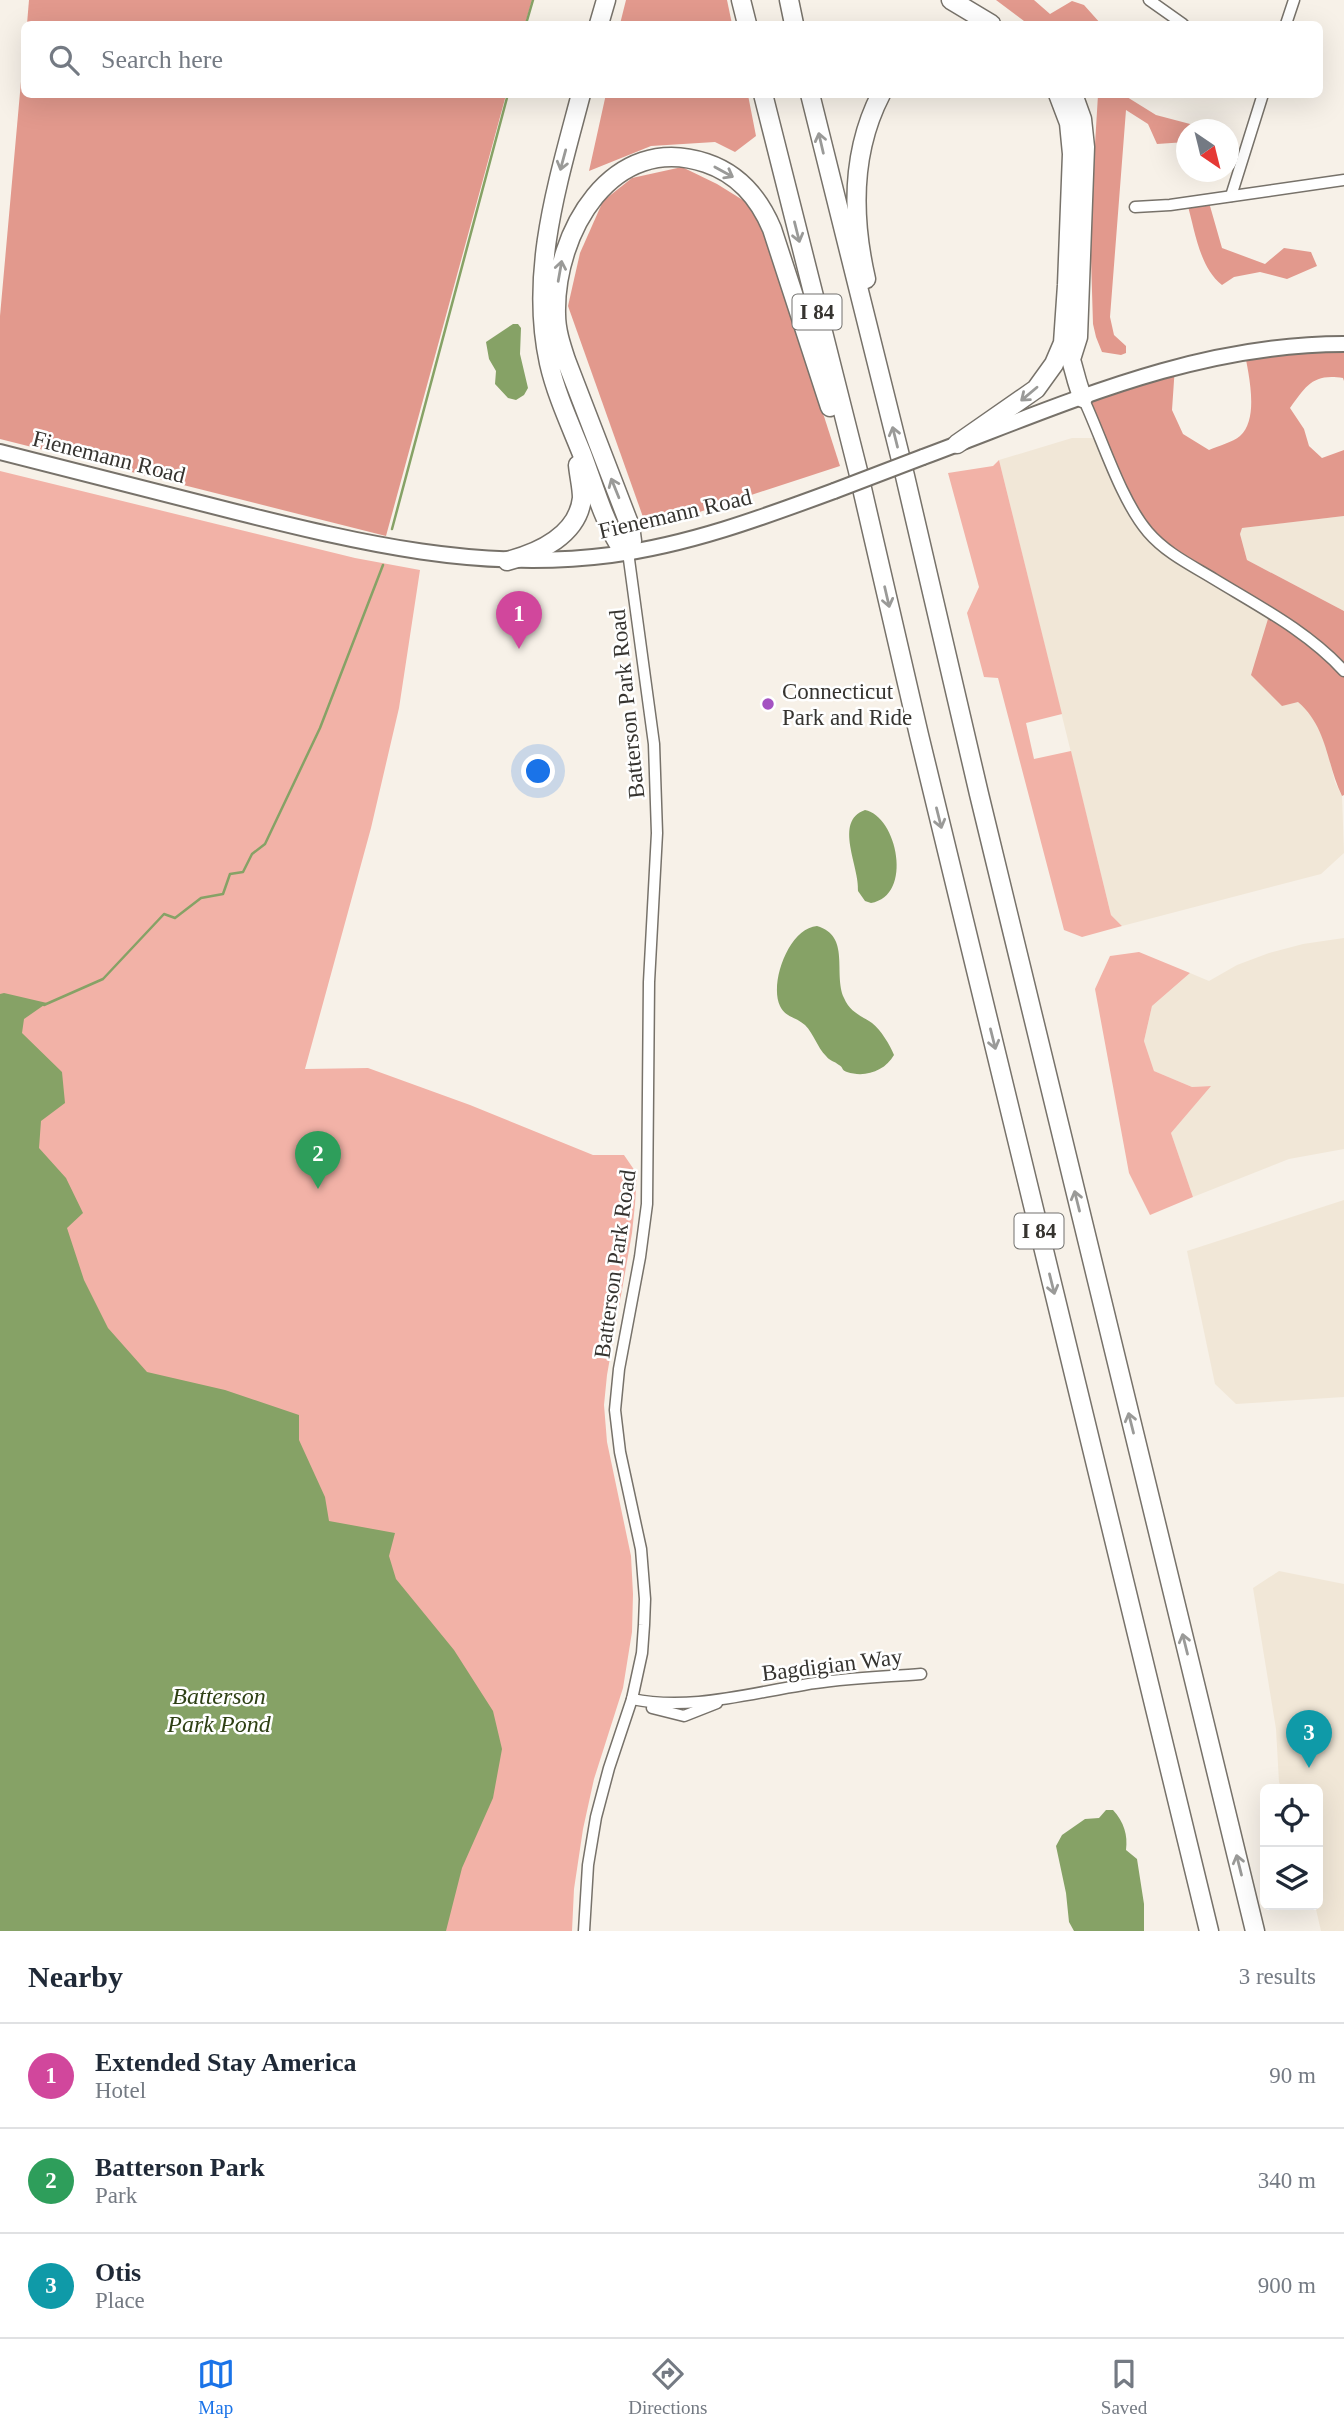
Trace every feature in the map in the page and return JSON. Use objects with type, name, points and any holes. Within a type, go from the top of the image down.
[{"type":"highway","points":[[600,21],[606,0]]},
{"type":"highway","points":[[741,0],[746,21]]},
{"type":"highway","points":[[789,0],[793,21]]},
{"type":"highway","points":[[951,0],[986,21]]},
{"type":"highway","points":[[580,98],[550,216],[542,298],[544,330],[551,370],[616,539],[628,552],[632,541],[630,526],[559,337],[556,302],[559,274],[568,242],[577,223],[604,185],[618,174],[637,165],[663,159],[691,159],[726,172],[749,191],[764,211],[817,364],[855,488],[872,530]]},
{"type":"highway","name":"I 84","points":[[764,98],[872,530],[919,735],[1209,1931]]},
{"type":"highway","name":"I 84","points":[[811,98],[1255,1931]]},
{"type":"highway","points":[[873,352],[873,317],[859,242],[856,185],[867,128],[879,98]]},
{"type":"highway","points":[[957,444],[1036,389],[1054,364],[1064,337],[1072,155],[1069,123],[1060,98]]},
{"type":"highway","points":[[1072,356],[1078,338],[1085,147],[1082,119],[1074,98]]},
{"type":"highway","points":[[1064,337],[1083,398]]},
{"type":"highway","points":[[508,561],[548,545],[575,520],[582,496],[578,444]]},
{"type":"main road","name":"Fienemann Road","points":[[0,452],[359,542],[443,556],[508,561],[580,558],[628,552],[710,534],[1165,369],[1230,354],[1277,347],[1344,344]]},
{"type":"street","points":[[1149,0],[1179,21]]},
{"type":"street","points":[[1287,21],[1294,0]]},
{"type":"street","points":[[1231,196],[1262,98]]},
{"type":"street","points":[[1135,207],[1170,205],[1344,180]]},
{"type":"street","points":[[1083,398],[1130,505],[1150,534],[1177,556],[1288,623],[1344,671]]},
{"type":"street","name":"Batterson Park Road","points":[[584,1931],[588,1865],[596,1817],[632,1699],[643,1639],[644,1574],[637,1525],[620,1452],[615,1410],[619,1369],[647,1204],[649,982],[657,821],[654,744],[628,552]]},
{"type":"street","name":"Bagdigian Way","points":[[632,1699],[662,1712],[684,1717],[717,1703],[748,1695],[817,1683],[921,1674]]},
{"type":"shaded area","points":[[29,0],[532,0],[526,21],[27,21]]},
{"type":"shaded area","points":[[626,0],[727,0],[731,21],[621,21]]},
{"type":"shaded area","points":[[996,0],[1034,0],[1050,14],[1072,1],[1084,5],[1098,21],[1024,21]]},
{"type":"shaded area","points":[[21,82],[21,98],[505,98],[386,536],[0,439],[0,316]]},
{"type":"shaded area","points":[[605,98],[749,98],[756,136],[735,152],[715,142],[651,146],[589,171]]},
{"type":"shaded area","points":[[1098,98],[1129,98],[1156,115],[1176,120],[1176,143],[1157,144],[1148,124],[1126,110],[1110,317],[1114,335],[1126,346],[1126,353],[1121,355],[1102,352],[1093,324],[1090,226]]},
{"type":"shaded area","points":[[682,167],[746,202],[765,233],[840,466],[675,520],[643,517],[568,306],[580,253],[603,201],[632,178]]},
{"type":"shaded area","points":[[1208,199],[1222,248],[1265,264],[1284,248],[1311,252],[1317,266],[1287,279],[1260,272],[1234,277],[1222,285],[1203,258],[1187,203]]},
{"type":"shaded area","points":[[1344,343],[1344,381],[1343,378],[1333,377],[1317,379],[1290,408],[1304,429],[1309,446],[1322,458],[1344,450],[1344,516],[1242,528],[1240,534],[1247,560],[1344,611],[1342,796],[1321,734],[1308,712],[1298,702],[1282,706],[1251,675],[1271,609],[1173,551],[1145,526],[1083,398],[1175,366],[1172,410],[1183,434],[1209,450],[1240,436],[1250,418],[1250,382],[1244,349]]},
{"type":"shaded area","points":[[1072,438],[1102,438],[1271,609],[1299,702],[1312,714],[1326,745],[1335,782],[1342,796],[1344,853],[1321,874],[1122,926],[1111,915],[999,460]]},
{"type":"shaded area","points":[[999,460],[1062,714],[1026,723],[1034,759],[1071,751],[1111,915],[1122,926],[1082,937],[1064,930],[998,678],[984,677],[967,613],[979,587],[948,473],[993,466]]},
{"type":"shaded area","points":[[0,471],[355,558],[420,570],[399,708],[371,828],[305,1069],[368,1068],[470,1105],[593,1155],[624,1155],[637,1174],[632,1233],[604,1405],[607,1442],[631,1556],[632,1632],[623,1688],[594,1779],[583,1829],[574,1889],[572,1931],[0,1931]]},
{"type":"shaded area","points":[[1344,516],[1344,611],[1247,560],[1241,528]]},
{"type":"shaded area","points":[[1344,938],[1344,1149],[1289,1159],[1193,1197],[1171,1133],[1210,1086],[1192,1087],[1154,1071],[1144,1041],[1152,1006],[1190,973],[1209,981],[1237,965],[1269,953],[1303,944]]},
{"type":"shaded area","points":[[1139,952],[1190,973],[1152,1006],[1144,1041],[1154,1071],[1192,1087],[1211,1086],[1171,1133],[1193,1197],[1150,1215],[1129,1173],[1095,989],[1110,956]]},
{"type":"shaded area","points":[[1344,1200],[1344,1397],[1236,1404],[1215,1384],[1187,1251]]},
{"type":"shaded area","points":[[1279,1571],[1344,1584],[1344,1931],[1321,1931],[1316,1910],[1323,1910],[1323,1784],[1279,1782],[1276,1729],[1253,1588]]},
{"type":"water","points":[[513,324],[518,324],[521,328],[520,354],[528,388],[524,395],[516,400],[508,398],[495,384],[496,371],[489,359],[486,342]]},
{"type":"water","points":[[865,810],[876,815],[885,826],[896,856],[893,886],[884,897],[871,903],[865,901],[858,891],[849,834],[856,816]]},
{"type":"water","points":[[817,926],[834,938],[838,947],[841,988],[846,1003],[879,1030],[894,1055],[874,1072],[854,1074],[844,1070],[829,1059],[805,1025],[780,1006],[777,984],[784,958],[798,936]]},
{"type":"water","name":"Batterson Park Pond","points":[[0,994],[47,1003],[24,1019],[22,1033],[62,1072],[65,1103],[41,1121],[39,1148],[66,1178],[83,1213],[67,1228],[84,1280],[108,1328],[147,1372],[225,1390],[299,1415],[299,1440],[325,1497],[329,1521],[395,1533],[389,1556],[396,1579],[454,1650],[493,1711],[502,1749],[493,1798],[462,1868],[446,1931],[0,1931]]},
{"type":"water","points":[[1106,1810],[1113,1810],[1120,1819],[1126,1834],[1126,1850],[1137,1859],[1144,1904],[1144,1931],[1074,1931],[1069,1922],[1056,1846],[1062,1835],[1085,1819],[1099,1818]]},
{"type":"waterway","points":[[527,21],[533,0]]},
{"type":"waterway","points":[[392,529],[507,98]]},
{"type":"waterway","points":[[44,1005],[103,979],[164,914],[175,918],[201,898],[223,894],[230,874],[243,872],[252,854],[265,844],[320,728],[383,565]]},
{"type":"place","name":"Extended Stay America","points":[[519,649]]},
{"type":"place","name":"Connecticut Park and Ride","points":[[768,704]]},
{"type":"place","name":"Batterson Park","points":[[318,1189]]},
{"type":"place","name":"Otis","points":[[1309,1768]]}]
